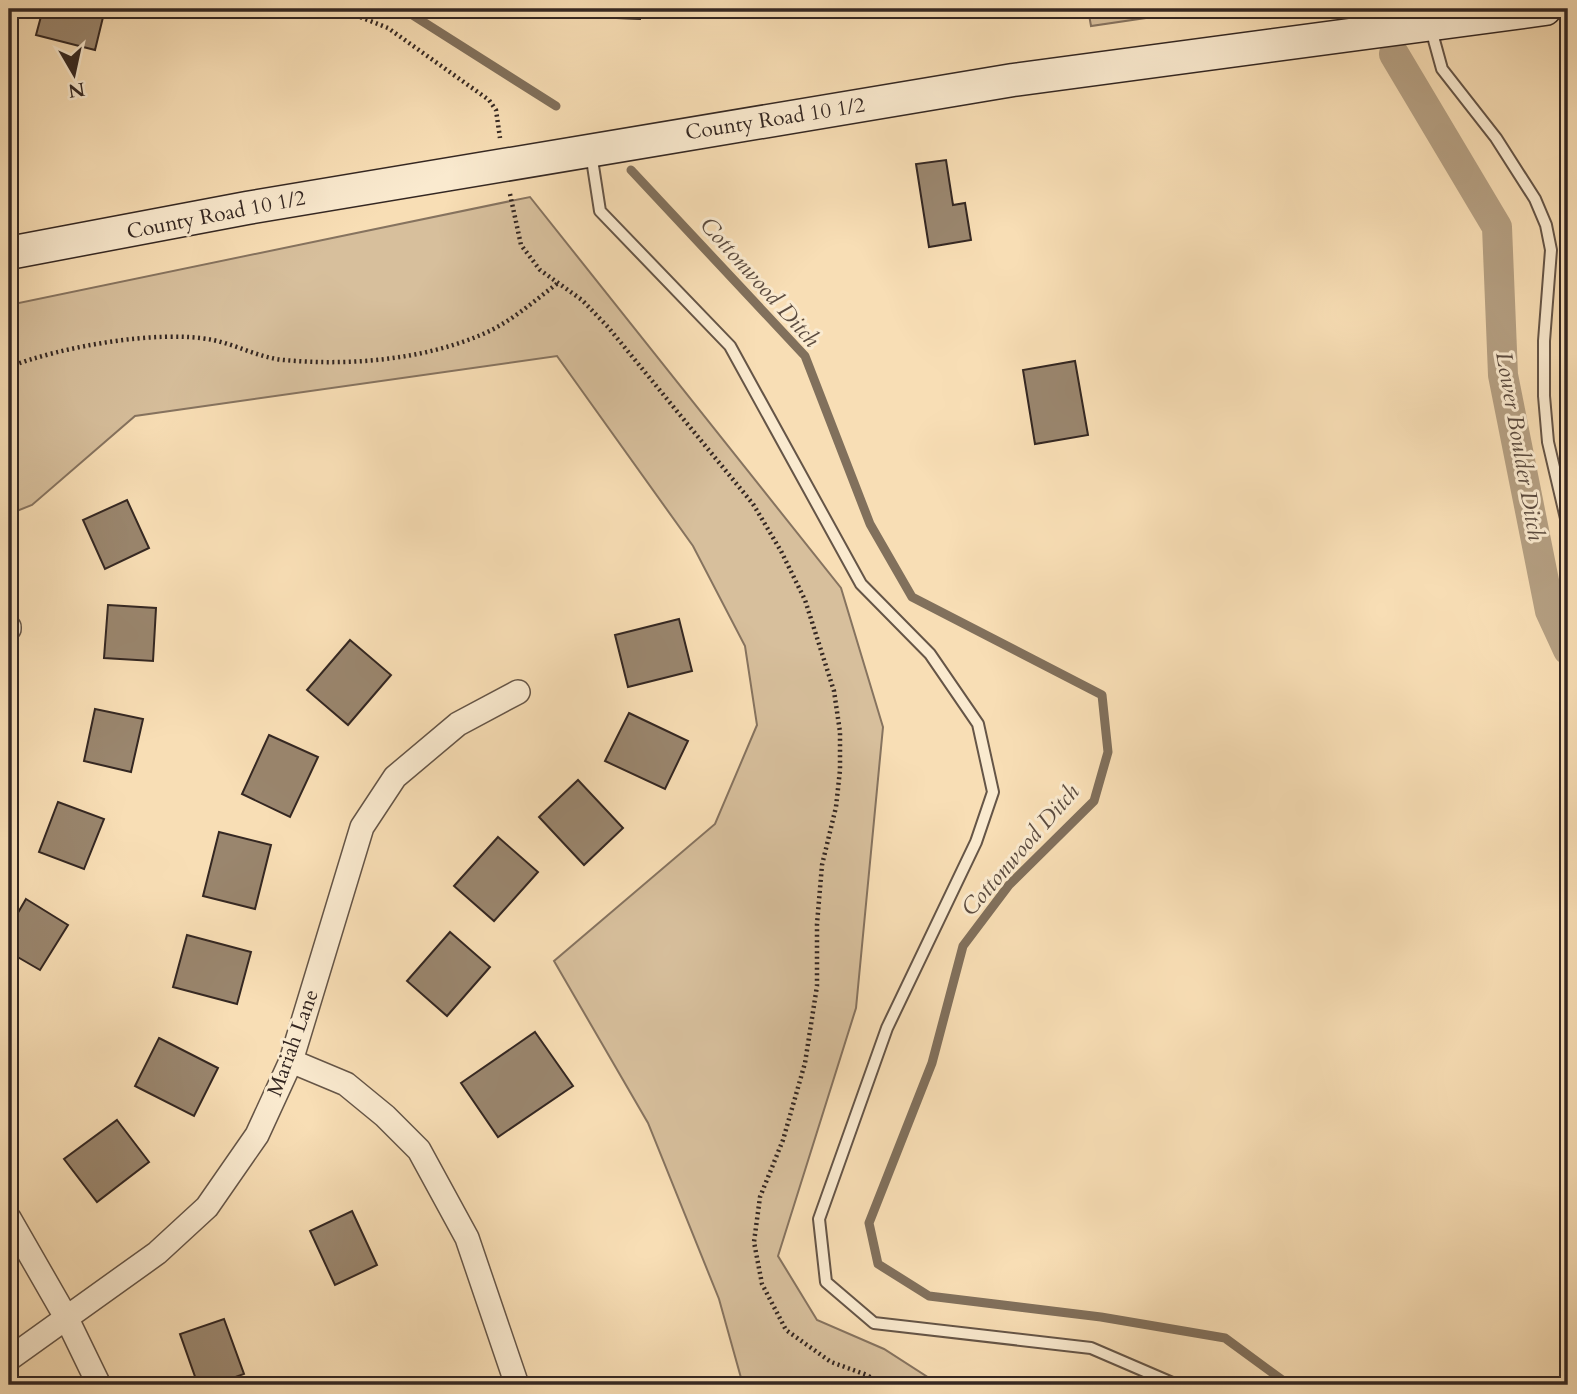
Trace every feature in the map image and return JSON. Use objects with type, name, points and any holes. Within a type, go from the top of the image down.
[{"type":"street","name":"County Road 10 1/2","points":[[9,253],[591,149],[1013,80],[1432,16],[1545,9]]},
{"type":"street","name":"Mariah Lane","points":[[9,1359],[157,1253],[207,1207],[257,1135],[291,1061],[362,827],[396,777],[458,724],[518,691]]},
{"type":"street","points":[[291,1061],[346,1084],[385,1116],[419,1150],[467,1237],[517,1385]]},
{"type":"street","points":[[9,1218],[67,1319],[99,1385]]},
{"type":"lane","points":[[1432,16],[1434,40],[1442,69],[1496,138],[1535,199],[1546,225],[1551,250],[1544,341],[1544,396],[1548,442],[1568,527]]},
{"type":"lane","points":[[591,149],[600,211],[730,346],[861,584],[930,654],[978,724],[993,792],[976,842],[887,1028],[819,1219],[826,1282],[874,1323],[1091,1348],[1177,1385]]},
{"type":"path","points":[[340,9],[388,28],[489,100],[496,110],[501,138]]},
{"type":"path","points":[[509,190],[520,245],[540,270],[582,300],[608,327],[753,504],[781,551],[805,600],[823,650],[834,691],[840,732],[840,770],[836,807],[821,864],[817,986],[805,1063],[783,1140],[760,1197],[754,1242],[762,1284],[786,1330],[831,1362],[867,1375],[882,1385]]},
{"type":"path","points":[[9,367],[36,356],[170,336],[213,340],[280,360],[318,363],[411,355],[484,334],[558,283]]},
{"type":"shaded area","points":[[1088,9],[1207,9],[1091,26]]},
{"type":"shaded area","points":[[530,197],[841,588],[883,727],[856,1008],[778,1256],[817,1320],[884,1349],[940,1385],[743,1385],[719,1299],[648,1123],[554,961],[715,824],[757,725],[745,646],[693,546],[557,356],[135,416],[32,505],[9,514],[9,305]]},
{"type":"building","points":[[43,9],[105,9],[95,50],[36,35]]},
{"type":"building","points":[[568,9],[641,9],[640,19],[568,16]]},
{"type":"building","points":[[946,160],[953,205],[965,203],[971,240],[929,247],[916,164]]},
{"type":"building","points":[[1075,361],[1088,435],[1035,444],[1023,370]]},
{"type":"building","points":[[127,500],[149,548],[105,569],[83,520]]},
{"type":"building","points":[[108,605],[156,608],[153,661],[104,658]]},
{"type":"building","points":[[679,619],[692,671],[628,687],[615,635]]},
{"type":"building","points":[[350,640],[391,675],[348,725],[307,690]]},
{"type":"building","points":[[95,709],[143,719],[131,772],[84,761]]},
{"type":"building","points":[[629,713],[688,741],[665,789],[605,761]]},
{"type":"building","points":[[269,735],[318,757],[290,817],[242,794]]},
{"type":"building","points":[[578,780],[623,828],[584,865],[539,817]]},
{"type":"building","points":[[58,802],[104,819],[84,869],[39,852]]},
{"type":"building","points":[[219,832],[271,845],[255,909],[203,896]]},
{"type":"building","points":[[498,837],[538,872],[494,921],[454,886]]},
{"type":"building","points":[[26,899],[68,925],[40,970],[9,952],[9,928]]},
{"type":"building","points":[[450,932],[490,967],[447,1016],[407,981]]},
{"type":"building","points":[[187,935],[251,952],[237,1004],[173,987]]},
{"type":"building","points":[[535,1032],[573,1086],[498,1137],[461,1083]]},
{"type":"building","points":[[159,1038],[218,1068],[194,1116],[135,1086]]},
{"type":"building","points":[[117,1120],[149,1162],[97,1202],[64,1159]]},
{"type":"building","points":[[352,1211],[377,1265],[335,1285],[310,1231]]},
{"type":"building","points":[[224,1319],[244,1374],[213,1385],[198,1385],[180,1334]]},
{"type":"waterway","name":"Cottonwood Ditch","points":[[403,9],[556,106]]},
{"type":"waterway","name":"Lower Boulder Ditch","points":[[1394,54],[1497,227],[1503,375],[1550,611],[1568,650]]},
{"type":"waterway","name":"Cottonwood Ditch","points":[[631,170],[805,356],[870,524],[912,597],[1102,695],[1108,752],[1094,801],[1009,885],[963,946],[932,1063],[869,1223],[878,1264],[929,1296],[1101,1317],[1225,1338],[1289,1385]]}]
